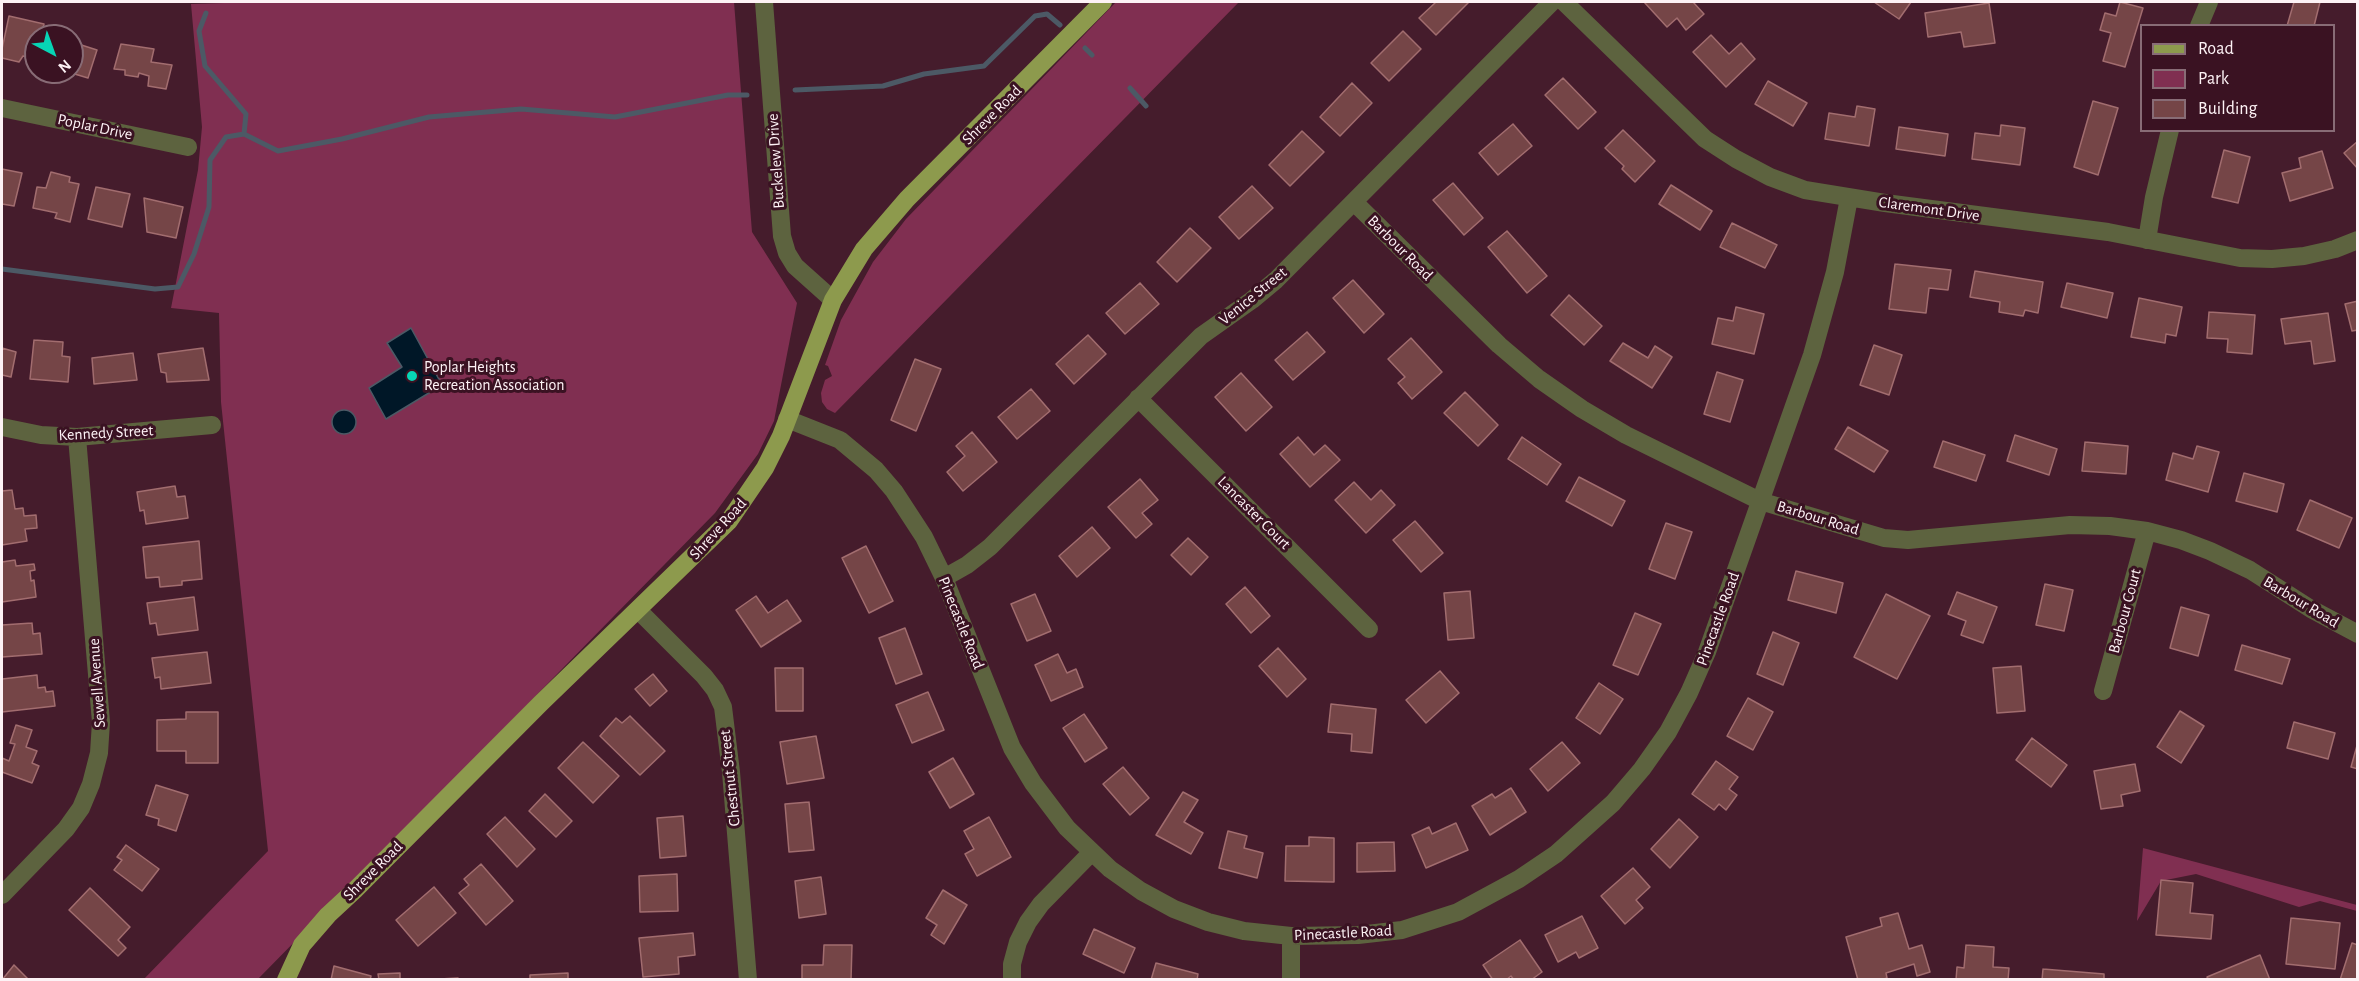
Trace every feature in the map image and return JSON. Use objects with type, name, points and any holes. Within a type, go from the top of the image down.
[{"type":"main road","name":"Shreve Road","points":[[286,980],[302,945],[328,915],[714,536],[741,506],[765,468],[787,419],[833,300],[864,249],[906,199],[1103,2]]},
{"type":"street","name":"Buckelew Drive","points":[[764,2],[782,236],[787,253],[795,266],[833,300]]},
{"type":"street","name":"Venice Street","points":[[944,578],[967,565],[990,547],[1201,336],[1276,280],[1552,2]]},
{"type":"street","name":"Claremont Drive","points":[[1564,2],[1705,139],[1770,177],[1805,190],[2108,232],[2240,258],[2272,259],[2304,256],[2335,249],[2358,240]]},
{"type":"street","points":[[2200,24],[2209,2]]},
{"type":"street","name":"Poplar Drive","points":[[2,108],[188,147]]},
{"type":"street","points":[[2147,240],[2154,197],[2170,132]]},
{"type":"street","name":"Pinecastle Road","points":[[787,419],[840,440],[876,470],[894,491],[924,537],[944,578],[1012,748],[1033,783],[1067,828],[1091,853],[1141,891],[1174,909],[1208,922],[1244,931],[1291,936],[1358,935],[1402,930],[1458,912],[1519,879],[1556,854],[1592,823],[1642,769],[1668,732],[1707,652],[1820,330],[1850,198]]},
{"type":"street","name":"Barbour Road","points":[[1354,202],[1498,345],[1539,379],[1582,409],[1626,435],[1760,501],[1884,538],[1908,540],[2070,525],[2110,526],[2146,531],[2181,540],[2220,555],[2250,570],[2311,609],[2358,634]]},
{"type":"street","name":"Lancaster Court","points":[[1138,398],[1369,628]]},
{"type":"street","name":"Kennedy Street","points":[[2,427],[41,435],[77,437],[212,426]]},
{"type":"street","name":"Sewell Avenue","points":[[2,895],[66,829],[81,808],[91,784],[99,753],[101,722],[77,437]]},
{"type":"street","name":"Barbour Court","points":[[2103,691],[2146,531]]},
{"type":"street","name":"Chestnut Street","points":[[638,610],[704,676],[715,690],[723,707],[731,772],[748,980]]},
{"type":"street","points":[[1012,980],[1012,964],[1018,942],[1028,922],[1041,904],[1091,853]]},
{"type":"street","points":[[1291,936],[1292,980]]},
{"type":"green space","name":"Poplar Heights Recreation Association","points":[[734,2],[752,232],[797,303],[774,421],[758,454],[715,513],[258,979],[143,980],[268,851],[221,402],[219,313],[171,308],[198,170],[202,127],[191,4]]},
{"type":"green space","points":[[1116,2],[1239,2],[835,413],[827,409],[822,402],[821,393],[825,380],[832,376],[828,366],[825,365],[841,320],[873,262],[906,219]]},
{"type":"green space","points":[[2143,848],[2357,905],[2357,911],[2320,901],[2299,907],[2196,874],[2161,881],[2137,921]]},
{"type":"water","name":"Poplar Heights Recreation Association","points":[[411,328],[442,385],[386,419],[369,388],[402,367],[387,343]]},
{"type":"water","points":[[344,410],[352,414],[356,422],[352,430],[344,434],[336,430],[332,422],[336,414]]},
{"type":"building","points":[[1436,2],[1469,2],[1436,35],[1419,18]]},
{"type":"building","points":[[1644,2],[1693,2],[1704,14],[1686,30],[1677,18],[1667,27]]},
{"type":"building","points":[[1874,2],[1911,2],[1899,19]]},
{"type":"building","points":[[2120,2],[2143,8],[2125,67],[2103,61],[2111,33],[2100,30],[2105,13],[2116,16]]},
{"type":"building","points":[[2294,2],[2320,2],[2314,24],[2288,24]]},
{"type":"building","points":[[1989,3],[1995,43],[1964,47],[1961,32],[1928,37],[1925,13]]},
{"type":"building","points":[[9,16],[44,24],[24,24],[24,56],[19,62],[2,58]]},
{"type":"building","points":[[1403,31],[1421,49],[1389,81],[1371,63]]},
{"type":"building","points":[[1711,35],[1729,54],[1741,43],[1755,59],[1726,87],[1693,52]]},
{"type":"building","points":[[121,44],[154,49],[151,62],[172,65],[166,89],[148,86],[149,76],[139,73],[138,77],[125,75],[125,70],[114,69]]},
{"type":"building","points":[[84,46],[97,50],[88,78],[84,77]]},
{"type":"building","points":[[1563,78],[1596,112],[1578,129],[1545,95]]},
{"type":"building","points":[[1768,81],[1807,103],[1793,126],[1755,104]]},
{"type":"building","points":[[1352,83],[1372,103],[1340,136],[1320,117]]},
{"type":"building","points":[[2093,101],[2118,108],[2098,175],[2074,167]]},
{"type":"building","points":[[1857,106],[1875,109],[1869,146],[1825,139],[1829,113],[1855,117]]},
{"type":"building","points":[[1513,124],[1532,146],[1498,175],[1479,153]]},
{"type":"building","points":[[2001,125],[2025,128],[2020,165],[1972,159],[1975,133],[2000,136]]},
{"type":"building","points":[[1899,127],[1948,134],[1945,156],[1896,149]]},
{"type":"building","points":[[1623,130],[1655,161],[1635,182],[1622,169],[1624,166],[1605,148]]},
{"type":"building","points":[[1302,131],[1324,152],[1290,186],[1269,165]]},
{"type":"building","points":[[2358,141],[2358,169],[2344,153]]},
{"type":"building","points":[[2224,150],[2250,157],[2238,203],[2212,197]]},
{"type":"building","points":[[2322,151],[2333,188],[2290,201],[2282,173],[2301,168],[2299,158]]},
{"type":"building","points":[[2,169],[22,173],[14,206],[2,204]]},
{"type":"building","points":[[51,172],[70,177],[69,182],[79,184],[70,222],[55,218],[57,213],[33,208],[37,187],[46,188]]},
{"type":"building","points":[[1453,183],[1483,218],[1464,235],[1433,200]]},
{"type":"building","points":[[1671,185],[1712,211],[1700,230],[1659,204]]},
{"type":"building","points":[[1252,186],[1273,208],[1239,239],[1219,217]]},
{"type":"building","points":[[96,187],[130,194],[122,227],[88,219]]},
{"type":"building","points":[[144,198],[183,207],[176,238],[147,232]]},
{"type":"building","points":[[1732,223],[1777,245],[1765,268],[1720,247]]},
{"type":"building","points":[[1190,228],[1211,248],[1177,282],[1157,262]]},
{"type":"building","points":[[1507,231],[1547,276],[1527,293],[1488,247]]},
{"type":"building","points":[[1895,264],[1951,270],[1948,290],[1929,288],[1926,313],[1889,309]]},
{"type":"building","points":[[1975,271],[2043,282],[2038,313],[2025,310],[2023,316],[1999,312],[2000,302],[1970,297]]},
{"type":"building","points":[[1353,280],[1384,314],[1364,333],[1333,298]]},
{"type":"building","points":[[1140,283],[1159,304],[1125,334],[1106,313]]},
{"type":"building","points":[[2067,283],[2113,293],[2107,318],[2061,307]]},
{"type":"building","points":[[1569,295],[1602,326],[1584,345],[1551,315]]},
{"type":"building","points":[[2139,298],[2182,307],[2176,336],[2166,334],[2165,343],[2131,337]]},
{"type":"building","points":[[2358,301],[2358,330],[2352,331],[2345,304]]},
{"type":"building","points":[[1736,307],[1764,314],[1754,354],[1712,344],[1718,318],[1733,321]]},
{"type":"building","points":[[2209,312],[2255,315],[2252,354],[2227,352],[2228,339],[2207,338]]},
{"type":"building","points":[[2328,313],[2335,361],[2314,364],[2311,341],[2285,344],[2281,319]]},
{"type":"building","points":[[1307,332],[1325,352],[1293,380],[1275,360]]},
{"type":"building","points":[[1088,335],[1106,354],[1074,384],[1056,364]]},
{"type":"building","points":[[1411,338],[1442,372],[1412,399],[1398,383],[1405,377],[1388,359]]},
{"type":"building","points":[[34,340],[63,342],[62,356],[70,357],[68,382],[30,379]]},
{"type":"building","points":[[1623,343],[1648,358],[1655,346],[1672,357],[1652,388],[1610,361]]},
{"type":"building","points":[[1874,345],[1902,355],[1889,395],[1860,385]]},
{"type":"building","points":[[2,348],[16,352],[11,377],[2,375]]},
{"type":"building","points":[[203,348],[209,380],[167,382],[166,373],[161,372],[158,354]]},
{"type":"building","points":[[133,353],[137,380],[94,384],[92,358]]},
{"type":"building","points":[[915,359],[941,369],[916,431],[891,420]]},
{"type":"building","points":[[1717,372],[1743,380],[1730,422],[1704,414]]},
{"type":"building","points":[[1241,373],[1272,407],[1246,431],[1215,397]]},
{"type":"building","points":[[1031,389],[1050,411],[1017,439],[998,417]]},
{"type":"building","points":[[1465,392],[1498,425],[1478,446],[1444,413]]},
{"type":"building","points":[[1848,427],[1888,451],[1874,472],[1835,449]]},
{"type":"building","points":[[972,432],[997,462],[963,491],[947,472],[965,456],[956,446]]},
{"type":"building","points":[[2015,435],[2057,449],[2049,475],[2007,461]]},
{"type":"building","points":[[1298,437],[1314,455],[1325,445],[1340,460],[1310,487],[1280,454]]},
{"type":"building","points":[[1522,437],[1561,464],[1547,485],[1508,459]]},
{"type":"building","points":[[1943,441],[1985,455],[1976,481],[1934,467]]},
{"type":"building","points":[[2085,442],[2128,446],[2126,474],[2082,471]]},
{"type":"building","points":[[2197,446],[2219,452],[2208,492],[2166,480],[2173,453],[2193,459]]},
{"type":"building","points":[[2244,473],[2284,484],[2277,512],[2236,501]]},
{"type":"building","points":[[1579,477],[1625,501],[1612,526],[1566,501]]},
{"type":"building","points":[[1140,479],[1158,500],[1142,513],[1152,524],[1136,538],[1108,507]]},
{"type":"building","points":[[1354,482],[1371,500],[1381,490],[1395,505],[1366,533],[1335,500]]},
{"type":"building","points":[[175,486],[177,497],[185,496],[188,518],[146,524],[144,510],[140,511],[137,492]]},
{"type":"building","points":[[12,490],[15,509],[23,508],[24,516],[36,515],[37,528],[25,529],[27,541],[2,545],[2,491]]},
{"type":"building","points":[[2310,500],[2352,518],[2339,548],[2297,530]]},
{"type":"building","points":[[1415,521],[1443,553],[1421,572],[1393,540]]},
{"type":"building","points":[[1666,523],[1692,532],[1675,579],[1649,569]]},
{"type":"building","points":[[1092,527],[1110,548],[1077,577],[1059,556]]},
{"type":"building","points":[[1188,538],[1208,557],[1191,575],[1171,555]]},
{"type":"building","points":[[199,541],[202,579],[182,581],[182,585],[160,587],[159,577],[146,578],[143,547]]},
{"type":"building","points":[[866,546],[893,601],[869,613],[842,558]]},
{"type":"building","points":[[15,560],[16,566],[34,564],[35,570],[30,571],[31,581],[34,580],[36,597],[2,602],[2,562]]},
{"type":"building","points":[[1796,571],[1843,583],[1836,613],[1788,600]]},
{"type":"building","points":[[2045,584],[2073,590],[2064,631],[2036,625]]},
{"type":"building","points":[[1245,587],[1270,616],[1251,633],[1226,604]]},
{"type":"building","points":[[1470,591],[1474,638],[1448,640],[1444,593]]},
{"type":"building","points":[[1957,592],[1997,607],[1983,643],[1961,635],[1966,621],[1948,614]]},
{"type":"building","points":[[1035,594],[1051,631],[1027,641],[1011,604]]},
{"type":"building","points":[[1886,594],[1930,616],[1897,679],[1854,657]]},
{"type":"building","points":[[756,596],[768,613],[787,600],[801,621],[761,647],[736,610]]},
{"type":"building","points":[[194,597],[198,630],[158,635],[156,623],[150,624],[147,603]]},
{"type":"building","points":[[2181,607],[2209,615],[2198,656],[2170,648]]},
{"type":"building","points":[[1635,613],[1661,624],[1638,675],[1613,665]]},
{"type":"building","points":[[32,623],[33,634],[40,633],[42,654],[2,657],[2,625]]},
{"type":"building","points":[[905,628],[922,674],[896,684],[879,638]]},
{"type":"building","points":[[1773,632],[1799,643],[1783,685],[1757,674]]},
{"type":"building","points":[[2242,645],[2290,659],[2282,684],[2235,670]]},
{"type":"building","points":[[1278,648],[1306,679],[1287,697],[1259,666]]},
{"type":"building","points":[[207,652],[211,683],[161,689],[160,677],[155,678],[152,658]]},
{"type":"building","points":[[1058,654],[1067,673],[1076,669],[1083,687],[1051,701],[1035,665]]},
{"type":"building","points":[[2021,666],[2025,711],[1997,713],[1993,668]]},
{"type":"building","points":[[775,668],[803,668],[803,711],[776,711]]},
{"type":"building","points":[[1440,671],[1459,693],[1426,723],[1406,700]]},
{"type":"building","points":[[653,674],[667,691],[650,706],[635,689]]},
{"type":"building","points":[[37,675],[38,688],[45,687],[46,692],[53,691],[55,706],[2,712],[2,679]]},
{"type":"building","points":[[1599,683],[1623,699],[1600,734],[1576,718]]},
{"type":"building","points":[[928,692],[944,730],[912,743],[896,705]]},
{"type":"building","points":[[1748,698],[1773,712],[1753,750],[1727,736]]},
{"type":"building","points":[[1331,704],[1376,709],[1372,753],[1351,751],[1352,734],[1328,732]]},
{"type":"building","points":[[2180,711],[2204,726],[2181,763],[2157,747]]},
{"type":"building","points":[[186,712],[218,712],[218,763],[186,763],[186,751],[157,751],[157,720],[186,719]]},
{"type":"building","points":[[1084,714],[1107,748],[1085,762],[1063,728]]},
{"type":"building","points":[[630,716],[665,751],[640,775],[600,736],[616,718],[622,723]]},
{"type":"building","points":[[2294,722],[2335,733],[2328,759],[2287,748]]},
{"type":"building","points":[[16,725],[32,730],[26,747],[37,751],[32,763],[39,766],[32,783],[2,772],[2,758],[9,761],[15,744],[10,743]]},
{"type":"building","points":[[816,736],[824,778],[787,784],[780,742]]},
{"type":"building","points":[[2032,738],[2067,765],[2051,787],[2016,760]]},
{"type":"building","points":[[583,742],[619,776],[593,803],[558,768]]},
{"type":"building","points":[[1562,742],[1580,763],[1548,791],[1530,769]]},
{"type":"building","points":[[2358,742],[2358,769],[2351,767]]},
{"type":"building","points":[[953,758],[974,794],[950,808],[929,772]]},
{"type":"building","points":[[1716,761],[1738,777],[1729,789],[1737,795],[1726,810],[1719,804],[1714,810],[1692,794]]},
{"type":"building","points":[[2135,764],[2140,791],[2121,795],[2123,806],[2101,809],[2094,771]]},
{"type":"building","points":[[1123,767],[1149,798],[1130,815],[1103,784]]},
{"type":"building","points":[[156,785],[188,795],[176,831],[158,825],[159,819],[146,815]]},
{"type":"building","points":[[1511,788],[1526,812],[1490,835],[1472,806],[1492,794],[1495,798]]},
{"type":"building","points":[[1183,792],[1198,800],[1184,822],[1203,833],[1191,854],[1156,835]]},
{"type":"building","points":[[545,794],[572,821],[556,837],[529,811]]},
{"type":"building","points":[[809,802],[814,850],[789,852],[785,804]]},
{"type":"building","points":[[683,816],[686,856],[660,858],[657,818]]},
{"type":"building","points":[[505,817],[535,849],[517,867],[487,834]]},
{"type":"building","points":[[989,817],[1011,857],[977,876],[965,854],[974,849],[964,831]]},
{"type":"building","points":[[1679,819],[1698,837],[1670,868],[1651,849]]},
{"type":"building","points":[[1456,823],[1468,850],[1426,868],[1412,835],[1429,827],[1432,834]]},
{"type":"building","points":[[1228,831],[1247,836],[1244,848],[1263,853],[1257,878],[1219,868]]},
{"type":"building","points":[[1309,837],[1334,838],[1334,882],[1285,881],[1286,846],[1309,846]]},
{"type":"building","points":[[1394,842],[1395,871],[1357,872],[1357,843]]},
{"type":"building","points":[[126,845],[159,869],[142,891],[114,870],[122,860],[117,857]]},
{"type":"building","points":[[481,864],[513,901],[486,925],[459,893],[469,885],[464,879]]},
{"type":"building","points":[[1633,868],[1650,887],[1636,900],[1643,908],[1625,924],[1601,896]]},
{"type":"building","points":[[677,874],[678,911],[640,912],[639,876]]},
{"type":"building","points":[[821,877],[826,914],[799,918],[795,881]]},
{"type":"building","points":[[2161,880],[2193,883],[2190,913],[2213,915],[2211,939],[2156,935]]},
{"type":"building","points":[[434,887],[456,913],[418,946],[396,920]]},
{"type":"building","points":[[90,888],[130,927],[118,940],[126,948],[118,956],[69,910]]},
{"type":"building","points":[[943,890],[967,905],[944,944],[931,935],[937,925],[926,918]]},
{"type":"building","points":[[1898,913],[1909,949],[1922,945],[1930,972],[1917,976],[1914,964],[1886,973],[1887,978],[1881,980],[1858,980],[1846,937],[1882,926],[1880,918]]},
{"type":"building","points":[[1582,916],[1598,948],[1579,958],[1576,952],[1558,962],[1545,935]]},
{"type":"building","points":[[2291,918],[2340,923],[2335,969],[2286,964]]},
{"type":"building","points":[[1094,929],[1135,948],[1124,973],[1083,954]]},
{"type":"building","points":[[693,933],[695,955],[678,957],[679,974],[643,977],[639,938]]},
{"type":"building","points":[[1520,940],[1542,972],[1531,980],[1514,980],[1511,976],[1506,980],[1493,980],[1483,965]]},
{"type":"building","points":[[2352,943],[2358,945],[2358,980],[2340,980]]},
{"type":"building","points":[[824,945],[852,945],[851,980],[802,980],[802,965],[823,965]]},
{"type":"building","points":[[1966,945],[1994,947],[1993,967],[2009,968],[2008,980],[1956,980],[1957,967],[1964,968]]},
{"type":"building","points":[[2260,955],[2270,980],[2209,980],[2207,977]]},
{"type":"building","points":[[1156,963],[1198,974],[1197,980],[1151,980]]},
{"type":"building","points":[[14,965],[29,980],[2,980]]},
{"type":"building","points":[[334,966],[371,976],[370,980],[331,980]]},
{"type":"building","points":[[2043,969],[2104,974],[2104,980],[2042,980]]},
{"type":"building","points":[[400,973],[400,980],[379,980],[378,974]]},
{"type":"building","points":[[568,973],[568,980],[530,980],[530,975]]},
{"type":"building","points":[[458,978],[458,980],[421,980]]},
{"type":"waterway","points":[[206,13],[199,31],[205,66],[246,114],[244,134]]},
{"type":"waterway","points":[[795,90],[883,86],[924,74],[984,66],[1035,16],[1047,14],[1060,25]]},
{"type":"waterway","points":[[1085,48],[1092,55]]},
{"type":"waterway","points":[[1130,88],[1146,106]]},
{"type":"waterway","points":[[2,269],[155,289],[178,287],[194,254],[209,207],[210,160],[226,137],[244,134],[278,151],[342,139],[429,117],[521,109],[615,117],[728,95],[747,95]]},
{"type":"place","name":"Poplar Heights Recreation Association","points":[[412,376]]}]
